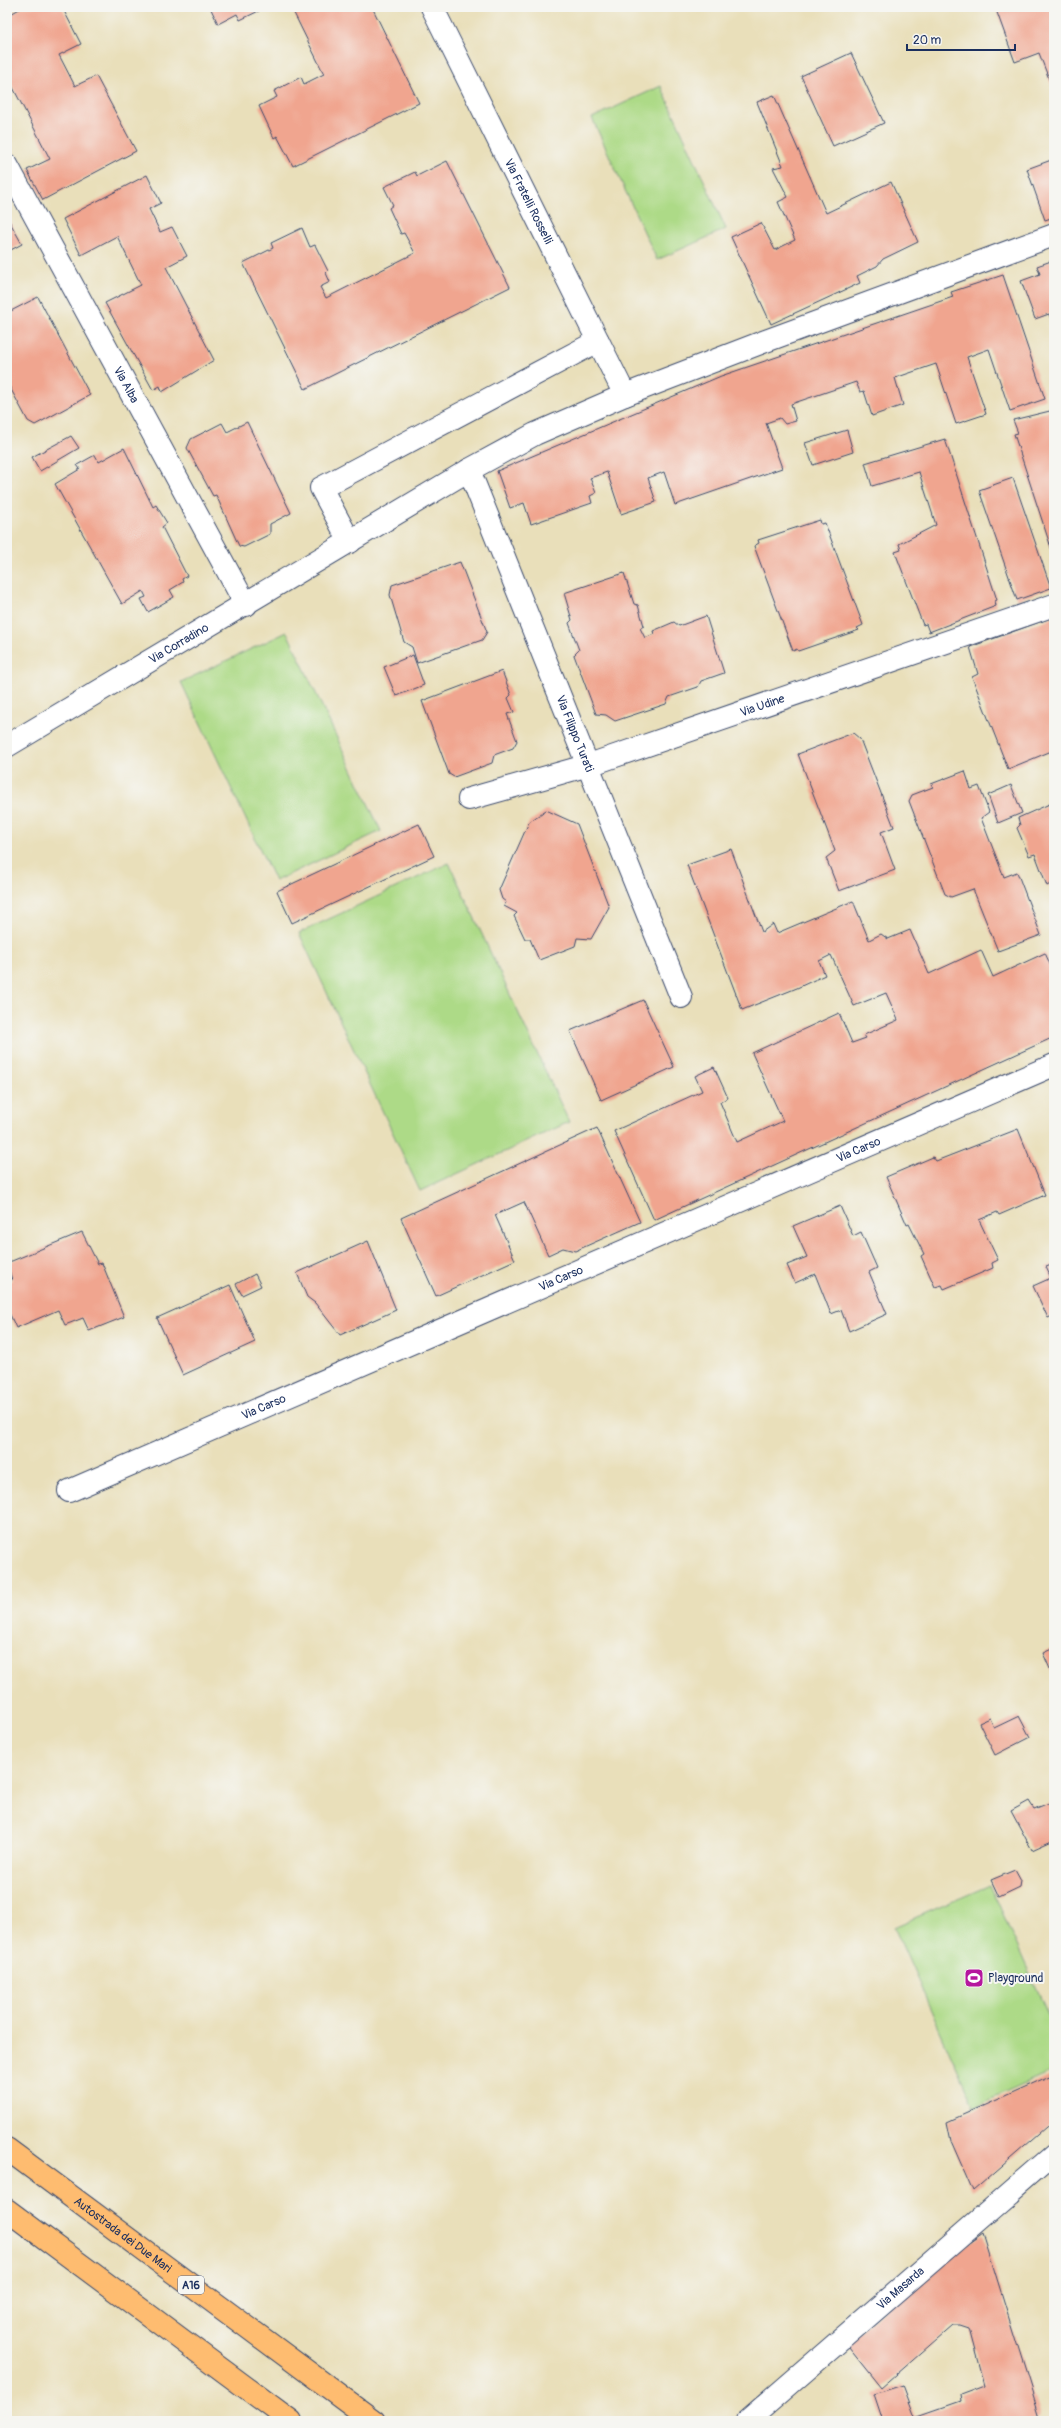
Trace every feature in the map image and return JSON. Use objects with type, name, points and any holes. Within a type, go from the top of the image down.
[{"type":"highway","name":"Autostrada dei Due Mari","points":[[7,2149],[374,2421]]},
{"type":"highway","points":[[7,2210],[291,2421]]},
{"type":"street","name":"Via Fratelli Rosselli","points":[[432,7],[625,396]]},
{"type":"street","name":"Via Alba","points":[[7,165],[246,605]]},
{"type":"street","name":"Via Corradino","points":[[7,746],[246,605],[469,470],[535,434],[625,396],[763,342],[1054,235]]},
{"type":"street","points":[[350,542],[321,488],[598,341]]},
{"type":"street","name":"Via Filippo Turati","points":[[469,470],[681,997]]},
{"type":"street","name":"Via Udine","points":[[469,799],[588,765],[1054,605]]},
{"type":"street","name":"Via Carso","points":[[69,1491],[1054,1065]]},
{"type":"street","name":"Via Masarda","points":[[747,2421],[1054,2155]]},
{"type":"green space","points":[[661,86],[726,229],[657,260],[592,118]]},
{"type":"green space","points":[[287,632],[381,831],[275,881],[181,682]]},
{"type":"green space","points":[[449,863],[569,1122],[420,1191],[299,933]]},
{"type":"green space","name":"Playground","points":[[990,1885],[1054,2028],[1054,2071],[974,2107],[894,1927]]},
{"type":"building","points":[[23,7],[62,7],[81,44],[59,55],[75,86],[96,76],[136,151],[43,200],[27,170],[50,159],[7,76],[7,16]]},
{"type":"building","points":[[210,7],[267,7],[240,20],[237,14],[218,24]]},
{"type":"building","points":[[291,7],[372,7],[419,103],[293,166],[277,136],[274,138],[259,106],[277,97],[274,91],[301,77],[304,84],[324,74]]},
{"type":"building","points":[[995,7],[1054,7],[1054,92],[1039,53],[1015,62]]},
{"type":"building","points":[[851,53],[884,123],[833,146],[801,76]]},
{"type":"building","points":[[774,95],[826,213],[891,182],[918,242],[883,259],[877,266],[857,276],[860,283],[771,324],[731,237],[761,223],[775,250],[795,240],[778,202],[788,197],[773,168],[783,166],[757,102]]},
{"type":"building","points":[[1054,159],[1054,217],[1045,220],[1027,169]]},
{"type":"building","points":[[447,161],[510,287],[305,389],[243,263],[273,248],[271,243],[302,228],[310,247],[315,245],[328,271],[326,273],[330,282],[320,287],[326,298],[415,253],[404,233],[401,234],[389,208],[393,205],[384,187],[415,172],[417,176]]},
{"type":"building","points":[[147,175],[161,203],[149,209],[160,232],[172,227],[187,256],[166,267],[214,360],[162,392],[160,386],[153,390],[105,303],[141,285],[117,236],[81,255],[63,219]]},
{"type":"building","points":[[7,217],[22,244],[7,252]]},
{"type":"building","points":[[1054,260],[1054,327],[1049,314],[1035,319],[1021,281],[1040,274],[1037,266]]},
{"type":"building","points":[[1003,275],[1045,399],[1010,411],[989,349],[967,357],[986,414],[956,424],[936,364],[895,378],[903,405],[872,416],[864,391],[860,392],[856,382],[791,404],[796,421],[785,424],[780,418],[766,423],[782,468],[675,505],[664,472],[648,478],[656,502],[621,514],[607,472],[590,478],[596,493],[590,496],[592,503],[531,524],[524,503],[510,508],[497,471],[721,376],[953,297],[951,292]]},
{"type":"building","points":[[38,297],[90,395],[35,425],[28,421],[7,382],[7,313]]},
{"type":"building","points":[[1054,410],[1054,557],[1014,434],[1018,433],[1013,420]]},
{"type":"building","points":[[247,422],[291,513],[270,524],[270,534],[244,547],[239,546],[216,495],[213,496],[187,448],[191,439],[222,423],[227,432]]},
{"type":"building","points":[[847,430],[853,452],[813,465],[805,443]]},
{"type":"building","points":[[71,436],[79,448],[40,471],[32,457]]},
{"type":"building","points":[[945,439],[997,600],[995,601],[996,606],[929,632],[926,624],[923,625],[895,552],[901,550],[899,544],[936,525],[919,472],[872,486],[865,463]]},
{"type":"building","points":[[124,448],[153,507],[156,505],[167,523],[162,527],[187,576],[182,579],[183,582],[170,590],[174,597],[148,612],[141,599],[146,597],[143,591],[122,604],[55,484],[80,469],[77,465],[95,455],[99,462]]},
{"type":"building","points":[[1013,478],[1051,588],[1017,600],[979,490]]},
{"type":"building","points":[[820,520],[821,524],[825,523],[863,625],[857,628],[859,630],[798,651],[797,649],[793,651],[754,546],[759,543],[758,540]]},
{"type":"building","points":[[460,562],[487,632],[482,640],[417,663],[412,647],[404,642],[390,595],[392,585]]},
{"type":"building","points":[[624,573],[634,604],[638,605],[644,626],[640,628],[645,638],[654,634],[653,631],[674,622],[679,626],[706,616],[724,673],[701,681],[698,687],[669,697],[666,704],[615,721],[606,715],[596,714],[574,655],[579,650],[569,623],[572,620],[564,593]]},
{"type":"building","points":[[1054,617],[1054,750],[1008,769],[972,677],[978,674],[970,647]]},
{"type":"building","points":[[413,655],[424,685],[396,696],[384,667]]},
{"type":"building","points":[[502,671],[511,695],[508,698],[514,712],[507,714],[517,741],[513,748],[494,755],[492,763],[454,777],[449,774],[422,701]]},
{"type":"building","points":[[853,733],[860,739],[894,827],[881,832],[895,870],[839,891],[826,858],[835,851],[798,754]]},
{"type":"building","points":[[965,771],[971,789],[979,786],[989,812],[981,818],[1004,877],[1017,872],[1041,935],[998,951],[973,889],[951,897],[945,894],[909,801],[912,795],[933,787],[931,784]]},
{"type":"building","points":[[1011,785],[1022,813],[998,823],[988,795]]},
{"type":"building","points":[[1054,802],[1054,882],[1047,886],[1035,854],[1029,856],[1017,828],[1020,825],[1018,818]]},
{"type":"building","points":[[546,810],[577,824],[609,907],[591,939],[577,938],[575,946],[539,960],[530,939],[525,939],[514,916],[517,913],[504,906],[506,902],[502,899],[499,890],[529,822]]},
{"type":"building","points":[[419,824],[434,856],[292,923],[277,891]]},
{"type":"building","points":[[731,849],[762,932],[773,924],[777,933],[853,901],[869,940],[881,934],[888,939],[910,930],[929,974],[981,950],[993,977],[1045,953],[1054,973],[1054,1037],[654,1220],[614,1131],[702,1091],[695,1076],[714,1067],[728,1098],[720,1102],[737,1142],[783,1121],[752,1053],[839,1013],[852,1043],[866,1038],[864,1035],[898,1020],[886,993],[854,1006],[831,955],[819,961],[825,975],[742,1010],[687,865]]},
{"type":"building","points":[[643,1000],[674,1067],[601,1100],[570,1031]]},
{"type":"building","points":[[597,1128],[640,1222],[575,1251],[563,1248],[548,1255],[524,1202],[495,1215],[515,1260],[436,1296],[401,1218]]},
{"type":"building","points":[[1018,1129],[1045,1195],[999,1215],[997,1212],[979,1220],[998,1260],[992,1263],[993,1268],[944,1289],[942,1285],[935,1287],[921,1256],[924,1254],[909,1224],[907,1225],[886,1177],[933,1157],[936,1161]]},
{"type":"building","points":[[840,1206],[853,1236],[861,1232],[877,1268],[869,1272],[887,1314],[849,1331],[841,1310],[831,1314],[815,1274],[795,1283],[787,1265],[807,1257],[793,1226]]},
{"type":"building","points":[[82,1232],[98,1264],[102,1263],[124,1317],[89,1331],[83,1318],[65,1325],[58,1310],[16,1328],[7,1308],[7,1282],[12,1280],[7,1263]]},
{"type":"building","points":[[368,1241],[396,1310],[340,1335],[315,1303],[307,1297],[297,1273]]},
{"type":"building","points":[[1054,1264],[1054,1315],[1048,1318],[1033,1286],[1051,1278],[1046,1267]]},
{"type":"building","points":[[255,1274],[261,1286],[242,1295],[236,1284]]},
{"type":"building","points":[[230,1285],[255,1342],[183,1375],[157,1318]]},
{"type":"building","points":[[1054,1648],[1054,1678],[1043,1653]]},
{"type":"building","points":[[1019,1716],[1030,1737],[995,1755],[979,1723],[990,1718],[994,1728]]},
{"type":"building","points":[[1029,1801],[1034,1809],[1054,1801],[1054,1840],[1032,1850],[1011,1811]]},
{"type":"building","points":[[1015,1870],[1021,1881],[1020,1887],[999,1897],[991,1880]]},
{"type":"building","points":[[1054,2074],[1054,2121],[973,2191],[951,2141],[947,2122]]},
{"type":"building","points":[[983,2234],[1040,2417],[1030,2421],[883,2421],[874,2394],[903,2385],[915,2417],[961,2401],[960,2394],[984,2385],[969,2329],[960,2326],[952,2326],[881,2388],[849,2348],[852,2340],[960,2243],[966,2246]]},
{"type":"place","name":"Playground","points":[[974,1978]]}]
